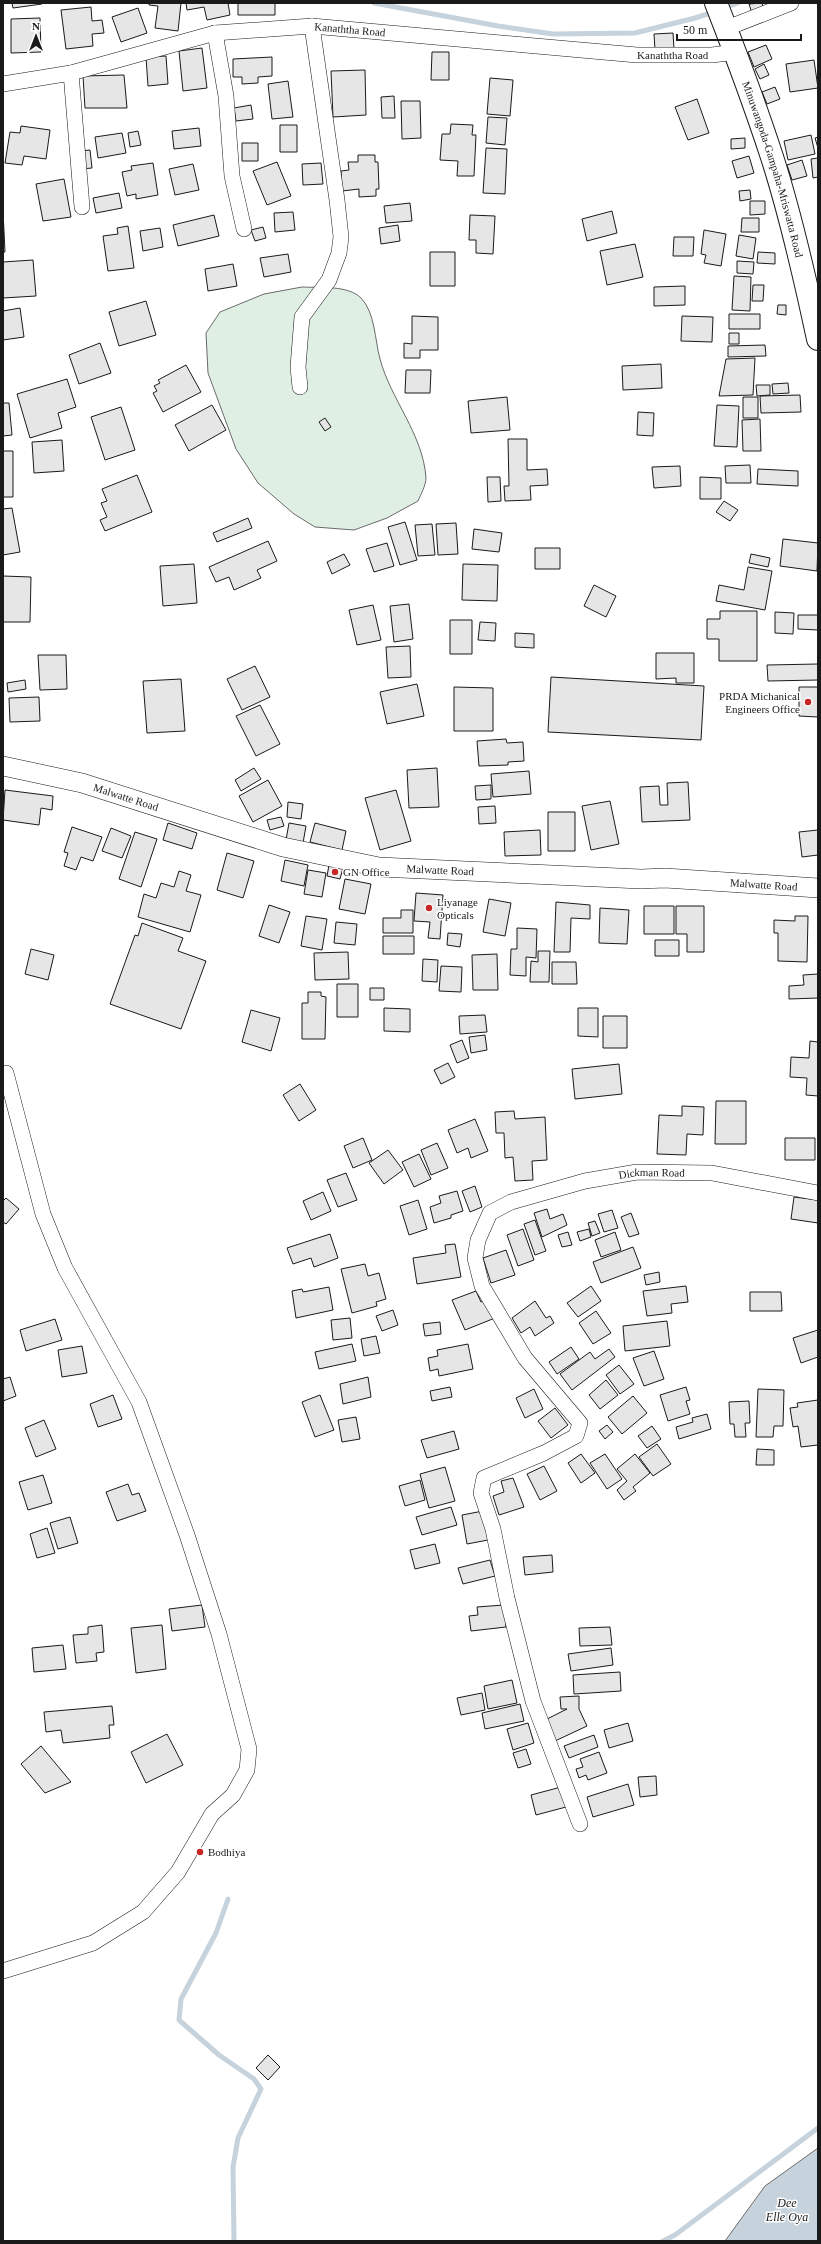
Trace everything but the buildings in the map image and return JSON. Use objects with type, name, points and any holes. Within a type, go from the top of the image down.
[{"type":"main road","name":"Minuwangoda-Gampaha-Mriswatta Road","points":[[716,3],[736,52],[773,158],[804,272],[818,338]]},
{"type":"street","points":[[727,28],[791,3]]},
{"type":"street","points":[[3,84],[70,73],[215,32],[312,26]]},
{"type":"street","name":"Kanaththa Road","points":[[300,387],[298,367],[302,317],[328,280],[339,253],[341,237],[312,26],[637,55],[712,55],[736,52]]},
{"type":"street","points":[[215,32],[226,96],[232,176],[244,229]]},
{"type":"street","points":[[70,73],[82,207]]},
{"type":"street","name":"Malwatte Road","points":[[3,766],[82,783],[283,846],[379,867],[641,879],[665,878],[818,888]]},
{"type":"street","points":[[3,1971],[93,1943],[143,1912],[178,1872],[212,1814],[233,1795],[247,1770],[249,1749],[219,1634],[187,1534],[139,1402],[65,1268],[43,1214],[6,1073]]},
{"type":"street","name":"Dickman Road","points":[[580,1824],[533,1701],[507,1598],[493,1529],[481,1493],[484,1478],[544,1453],[576,1436],[580,1423],[525,1358],[482,1286],[475,1258],[478,1240],[490,1213],[511,1202],[585,1181],[637,1172],[712,1173],[818,1193]]},
{"type":"green space","points":[[302,287],[333,288],[349,291],[361,298],[366,304],[372,319],[380,359],[385,374],[413,432],[424,462],[426,481],[418,501],[387,518],[354,530],[315,527],[294,514],[258,483],[236,449],[208,373],[206,333],[220,312],[264,294]]},
{"type":"water","name":"Dee Elle Oya","points":[[818,2148],[818,2241],[725,2241],[765,2186]]},
{"type":"waterway","points":[[374,3],[498,26],[553,34],[635,33],[714,12]]},
{"type":"waterway","points":[[723,8],[738,3]]},
{"type":"waterway","points":[[228,1899],[216,1933],[181,1999],[179,2020],[219,2055],[254,2079],[261,2089],[238,2138],[233,2167],[234,2241]]},
{"type":"waterway","points":[[663,2241],[675,2235],[818,2128]]},
{"type":"place","name":"PRDA Michanical Engineers Office","points":[[808,702]]},
{"type":"place","name":"GN Office","points":[[335,872]]},
{"type":"place","name":"Liyanage Opticals","points":[[429,908]]},
{"type":"place","name":"Bodhiya","points":[[200,1852]]}]
